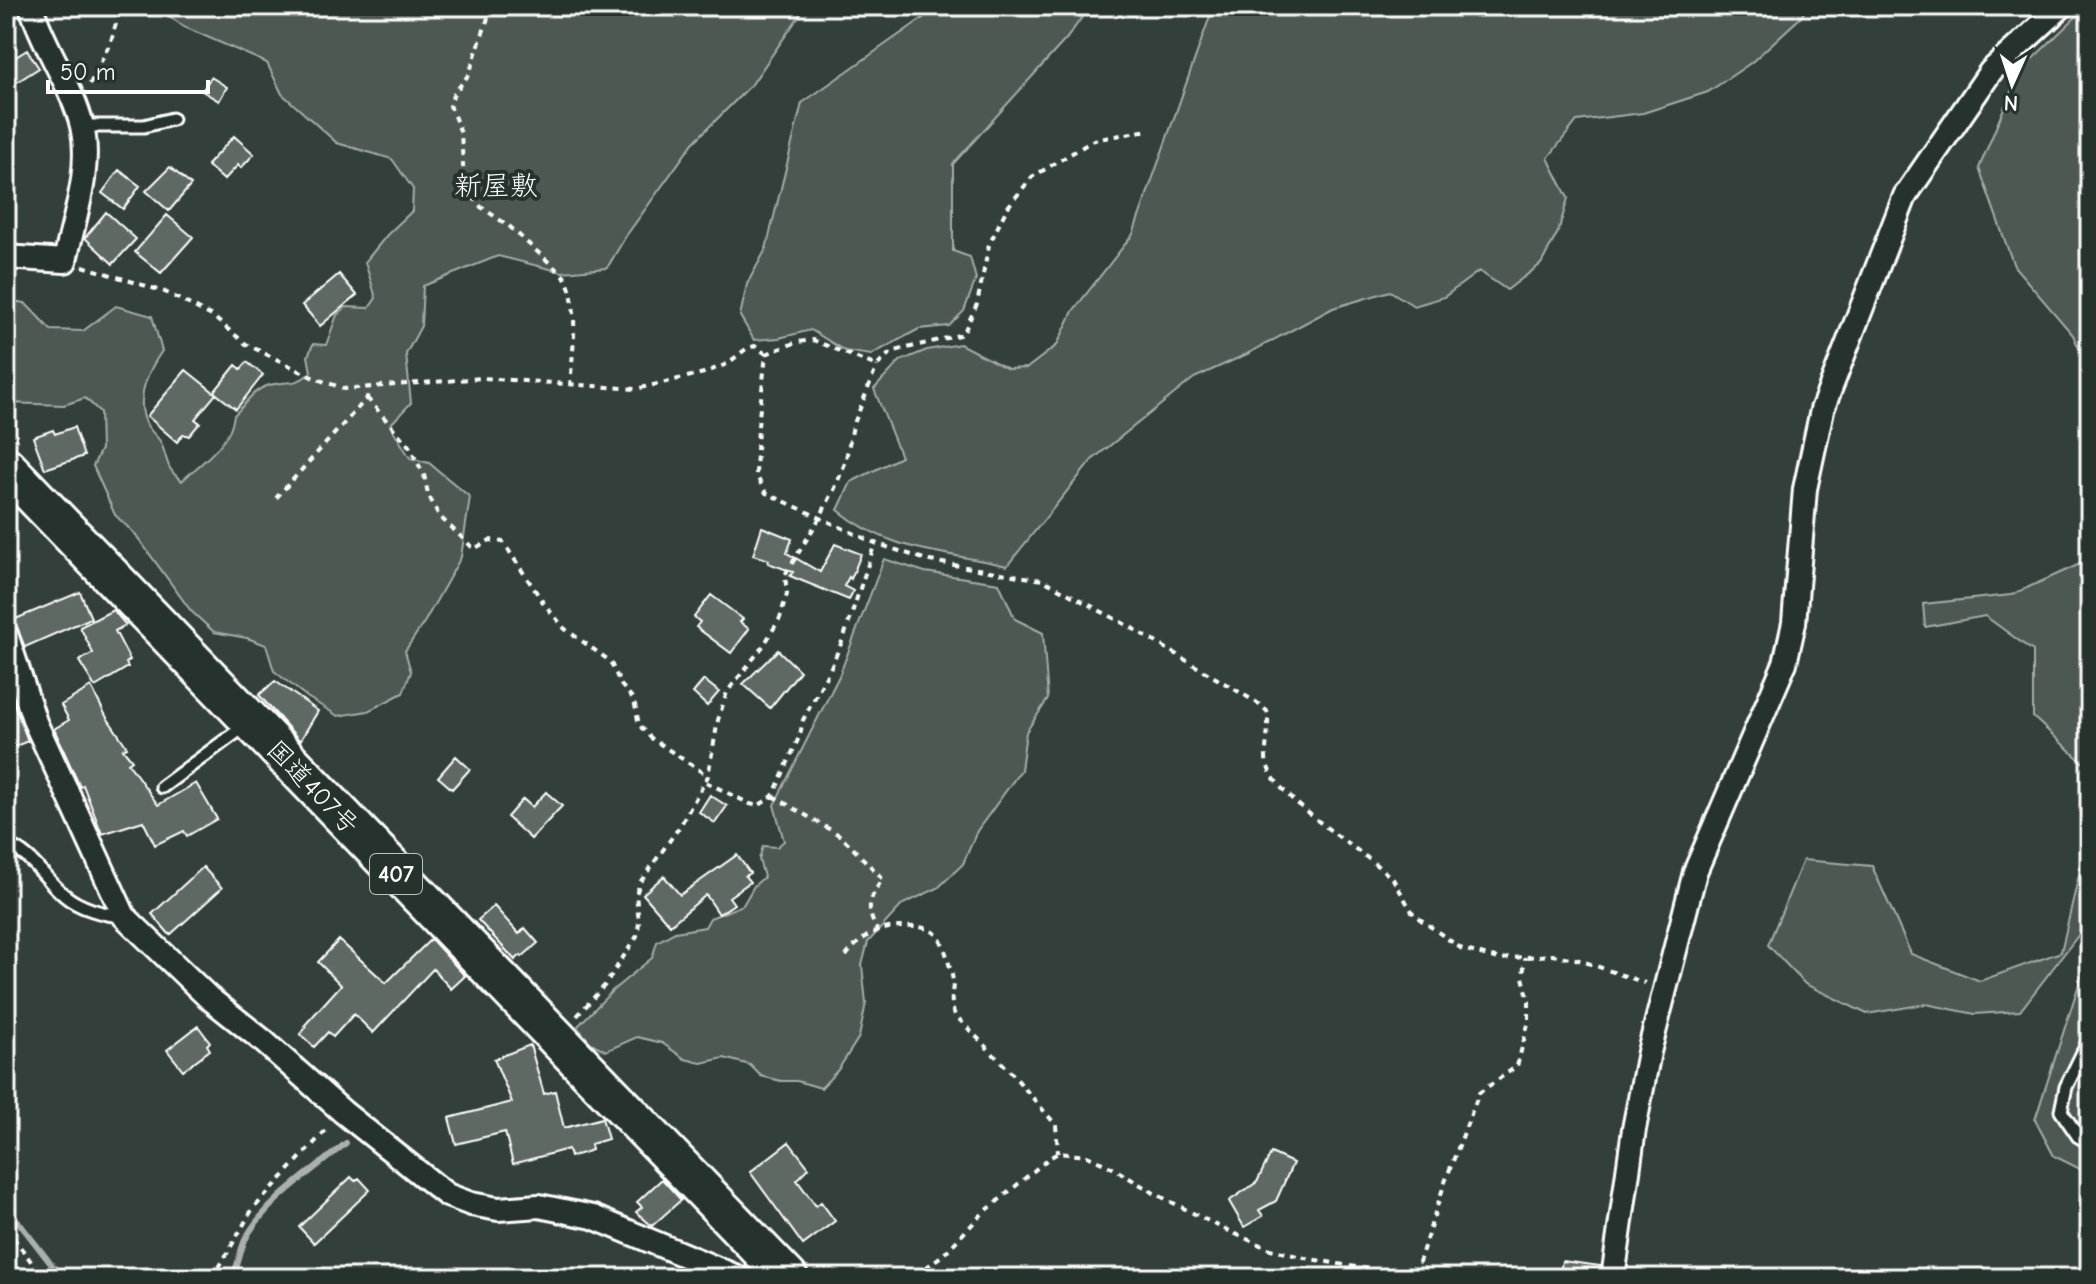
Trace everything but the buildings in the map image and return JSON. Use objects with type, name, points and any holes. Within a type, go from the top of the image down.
[{"type":"highway","name":"国道407号","points":[[6,467],[788,1278]]},
{"type":"street","points":[[6,257],[65,261],[85,159],[80,121],[37,28],[31,6]]},
{"type":"street","points":[[1613,1278],[1634,1129],[1649,1052],[1695,872],[1785,663],[1800,575],[1805,489],[1822,410],[1905,196],[1991,71],[2062,6]]},
{"type":"street","points":[[6,634],[35,722],[124,916],[208,997],[343,1112],[447,1195],[498,1209],[539,1206],[593,1217],[739,1278]]},
{"type":"lane","points":[[80,121],[144,126],[172,119]]},
{"type":"lane","points":[[162,787],[250,722]]},
{"type":"lane","points":[[6,845],[32,861],[65,897],[106,915],[124,916]]},
{"type":"lane","points":[[2090,1038],[2066,1087],[2061,1111],[2078,1136],[2090,1143]]},
{"type":"path","points":[[80,121],[88,88],[111,41],[121,6]]},
{"type":"path","points":[[492,6],[469,74],[453,95],[450,106],[461,133],[464,181],[481,207],[509,226],[570,285],[573,343],[570,386]]},
{"type":"path","points":[[554,1038],[596,996],[637,936],[636,894],[641,881],[680,826],[707,779],[718,720],[727,692],[764,645],[780,618],[787,594],[785,575],[819,519],[845,463],[853,426],[877,366],[891,352],[963,334],[977,304],[989,245],[1007,208],[1032,177],[1094,140],[1148,130]]},
{"type":"path","points":[[65,261],[165,292],[212,316],[246,344],[314,378],[345,389],[483,378],[636,389],[704,373],[727,364],[755,346],[766,354]]},
{"type":"path","points":[[766,354],[797,342],[813,340],[877,366]]},
{"type":"path","points":[[766,354],[756,475],[766,493],[875,543],[930,561],[1043,580],[1256,702],[1267,711],[1270,725],[1266,753],[1268,767],[1288,795],[1393,879],[1414,915],[1462,949],[1499,959],[1552,955],[1576,959],[1666,990]]},
{"type":"path","points":[[276,498],[367,398],[368,389]]},
{"type":"path","points":[[367,398],[409,446],[439,516],[474,549],[490,540],[503,542],[565,629],[610,661],[621,685],[634,700],[639,725],[651,738],[707,779],[750,804],[758,806],[773,796],[800,735],[803,720],[844,637],[875,543]]},
{"type":"path","points":[[773,796],[841,836],[883,879],[868,907],[877,930]]},
{"type":"path","points":[[846,956],[857,942],[877,930],[927,928],[936,931],[953,980],[951,1007],[955,1015],[1008,1069],[1056,1125],[1058,1153]]},
{"type":"path","points":[[904,1278],[944,1254],[980,1216],[1058,1153],[1087,1156],[1205,1220],[1267,1248],[1384,1272],[1412,1270],[1419,1262],[1479,1093],[1517,1066],[1529,1021],[1529,1001],[1523,977],[1525,957]]},
{"type":"path","points":[[213,1278],[252,1210],[343,1112]]},
{"type":"path","points":[[6,1228],[42,1278],[70,1273],[83,1278]]},
{"type":"shaded area","points":[[156,6],[806,6],[752,84],[693,143],[626,236],[607,268],[562,272],[498,256],[423,286],[421,326],[406,354],[411,403],[390,425],[410,458],[429,463],[470,497],[461,557],[405,651],[411,672],[403,693],[368,711],[338,716],[274,671],[266,645],[214,632],[191,611],[135,534],[115,515],[93,466],[101,449],[100,412],[85,398],[64,405],[6,403],[6,300],[25,303],[51,330],[83,331],[116,306],[152,316],[162,351],[145,385],[143,414],[147,426],[161,443],[170,468],[182,481],[222,443],[234,415],[254,393],[269,385],[299,380],[311,372],[308,356],[313,344],[326,345],[337,315],[346,307],[369,308],[376,298],[365,262],[412,211],[413,189],[392,159],[337,143],[282,94],[267,63],[184,27]]},
{"type":"shaded area","points":[[940,6],[1090,6],[1067,38],[953,164],[953,251],[970,257],[976,279],[964,311],[949,326],[919,329],[871,355],[845,351],[811,330],[754,340],[740,316],[747,284],[766,249],[802,103]]},
{"type":"shaded area","points":[[1190,6],[1808,6],[1801,17],[1752,62],[1708,92],[1643,113],[1577,121],[1548,158],[1568,198],[1558,232],[1541,264],[1507,290],[1479,271],[1444,297],[1414,306],[1390,291],[1333,308],[1247,354],[1194,378],[1092,460],[1007,566],[898,543],[858,524],[838,510],[851,482],[901,457],[874,389],[900,361],[927,350],[960,344],[1008,369],[1027,368],[1057,345],[1073,311],[1133,234],[1210,16]]},
{"type":"shaded area","points":[[2090,6],[2090,372],[2073,335],[2014,266],[1979,168],[2019,72]]},
{"type":"shaded area","points":[[2090,557],[2090,769],[2033,717],[2033,651],[1985,616],[1925,627],[1923,604],[2011,595]]},
{"type":"shaded area","points":[[884,559],[925,572],[999,583],[1015,619],[1043,633],[1048,699],[1026,732],[1021,770],[977,831],[963,864],[938,888],[903,904],[868,942],[862,965],[866,1003],[859,1037],[838,1070],[821,1088],[761,1076],[750,1065],[724,1058],[701,1063],[685,1059],[662,1043],[637,1037],[606,1051],[591,1043],[577,1027],[613,990],[652,958],[657,942],[675,932],[705,927],[710,918],[743,905],[754,886],[764,877],[759,859],[763,846],[777,847],[784,841],[774,805],[839,676]]},
{"type":"shaded area","points":[[2090,814],[2090,920],[2020,1011],[1975,1014],[1926,1004],[1867,1014],[1805,984],[1768,945],[1803,860],[1872,866],[1911,954],[1980,981],[2061,952]]},
{"type":"shaded area","points":[[2090,950],[2090,1174],[2054,1156],[2035,1120]]},
{"type":"waterway","points":[[231,1278],[246,1238],[266,1211],[346,1143]]},
{"type":"waterway","points":[[6,1206],[62,1278]]},
{"type":"district","name":"新屋敷","points":[[496,185]]}]
